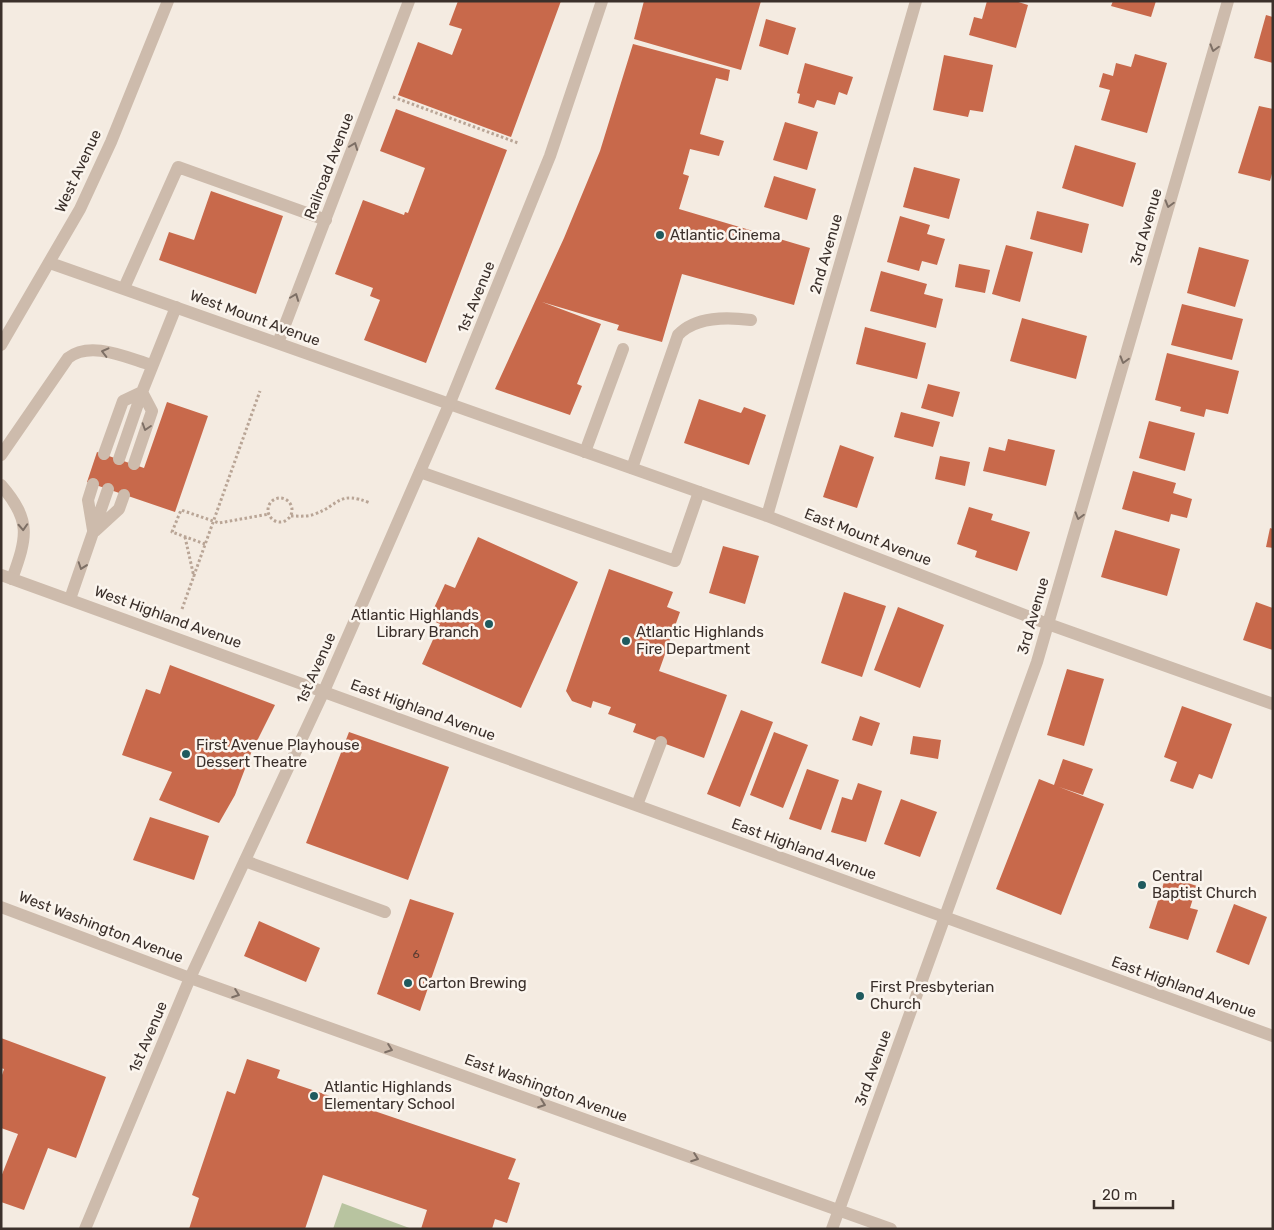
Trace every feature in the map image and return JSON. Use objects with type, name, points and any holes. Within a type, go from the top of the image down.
[{"type":"street","name":"West Avenue","points":[[1,345],[80,209],[111,142],[168,1]]},
{"type":"street","name":"Railroad Avenue","points":[[278,343],[409,1]]},
{"type":"street","name":"1st Avenue","points":[[85,1229],[190,978],[324,691],[449,405],[553,148],[602,1]]},
{"type":"street","name":"2nd Avenue","points":[[767,516],[916,1]]},
{"type":"street","name":"3rd Avenue","points":[[832,1229],[1037,662],[1228,1]]},
{"type":"street","points":[[124,288],[178,167],[326,220]]},
{"type":"street","name":"West Mount Avenue","points":[[50,263],[449,405]]},
{"type":"street","points":[[119,459],[152,365],[176,307]]},
{"type":"street","points":[[632,468],[678,335],[684,328],[709,320],[751,320]]},
{"type":"street","points":[[1,455],[74,352],[92,349],[152,365]]},
{"type":"street","points":[[585,452],[623,350]]},
{"type":"street","points":[[104,454],[123,401],[142,392]]},
{"type":"street","points":[[134,464],[152,411],[142,392]]},
{"type":"street","name":"East Mount Avenue","points":[[449,405],[767,516],[1048,624],[1273,704]]},
{"type":"street","points":[[420,472],[675,561],[699,492]]},
{"type":"street","points":[[93,484],[88,500],[93,533]]},
{"type":"street","points":[[1,485],[18,508],[24,527],[21,553],[7,577]]},
{"type":"street","points":[[70,599],[108,489]]},
{"type":"street","points":[[93,533],[119,509],[124,494]]},
{"type":"street","name":"West Highland Avenue","points":[[7,577],[324,691]]},
{"type":"street","name":"East Highland Avenue","points":[[324,691],[944,918],[1273,1036]]},
{"type":"street","points":[[637,805],[661,742]]},
{"type":"street","points":[[245,861],[385,912]]},
{"type":"street","name":"West Washington Avenue","points":[[1,906],[190,978]]},
{"type":"street","name":"East Washington Avenue","points":[[190,978],[891,1229]]},
{"type":"path","points":[[393,97],[518,143]]},
{"type":"path","points":[[182,610],[260,391]]},
{"type":"path","points":[[268,514],[270,503],[280,498],[291,503],[291,516]]},
{"type":"path","points":[[268,514],[277,522],[285,521],[291,516],[317,514],[338,499],[354,498],[370,503]]},
{"type":"path","points":[[205,544],[172,532],[181,510],[225,523],[268,514]]},
{"type":"path","points":[[184,537],[194,577]]},
{"type":"green space","points":[[342,1203],[412,1229],[333,1229]]},
{"type":"building","points":[[458,1],[561,1],[511,137],[398,95],[418,42],[452,55],[462,29],[449,25]]},
{"type":"building","points":[[644,1],[761,1],[741,70],[634,39]]},
{"type":"building","points":[[987,1],[1015,1],[1028,5],[1016,48],[969,35],[974,17],[982,19]]},
{"type":"building","points":[[1113,1],[1156,1],[1151,17],[1111,6]]},
{"type":"building","points":[[1266,15],[1273,17],[1273,63],[1254,58]]},
{"type":"building","points":[[766,19],[796,28],[788,55],[759,46]]},
{"type":"building","points":[[633,44],[730,70],[728,81],[716,78],[700,134],[724,141],[719,156],[690,149],[683,174],[689,176],[679,209],[810,248],[794,305],[682,274],[662,342],[617,330],[619,325],[542,302],[601,324],[577,384],[582,386],[570,415],[495,389],[564,238],[600,151]]},
{"type":"building","points":[[1135,54],[1167,63],[1147,133],[1101,120],[1110,90],[1099,87],[1103,73],[1113,76],[1116,63],[1131,67]]},
{"type":"building","points":[[944,55],[993,65],[983,112],[970,110],[968,117],[933,110]]},
{"type":"building","points":[[805,63],[853,77],[847,95],[839,92],[835,105],[817,100],[814,108],[798,103],[800,94],[797,93]]},
{"type":"building","points":[[1259,106],[1273,109],[1273,170],[1270,181],[1238,173]]},
{"type":"building","points":[[396,109],[507,150],[426,363],[364,340],[380,300],[370,296],[373,288],[335,274],[363,200],[404,215],[405,212],[408,213],[425,168],[380,151]]},
{"type":"building","points":[[785,122],[818,132],[807,170],[773,160]]},
{"type":"building","points":[[1075,145],[1136,163],[1123,207],[1062,188]]},
{"type":"building","points":[[914,167],[960,179],[949,219],[903,207]]},
{"type":"building","points":[[774,176],[816,189],[807,220],[764,207]]},
{"type":"building","points":[[211,191],[283,216],[256,294],[159,260],[169,232],[194,240]]},
{"type":"building","points":[[1037,211],[1089,224],[1082,253],[1030,239]]},
{"type":"building","points":[[900,216],[930,225],[927,234],[945,239],[937,265],[922,261],[919,271],[887,262]]},
{"type":"building","points":[[1006,245],[1033,252],[1020,302],[992,294]]},
{"type":"building","points":[[1199,247],[1249,260],[1235,307],[1187,293]]},
{"type":"building","points":[[959,264],[990,270],[985,293],[955,287]]},
{"type":"building","points":[[881,271],[927,284],[924,294],[943,299],[936,328],[870,311]]},
{"type":"building","points":[[1182,304],[1243,319],[1232,360],[1171,345]]},
{"type":"building","points":[[1022,318],[1087,336],[1076,379],[1010,361]]},
{"type":"building","points":[[865,327],[926,343],[917,379],[856,364]]},
{"type":"building","points":[[1167,353],[1239,371],[1228,414],[1206,409],[1204,417],[1180,411],[1181,407],[1155,400]]},
{"type":"building","points":[[928,384],[960,392],[953,417],[921,408]]},
{"type":"building","points":[[699,399],[741,413],[744,407],[766,415],[749,465],[684,443]]},
{"type":"building","points":[[167,402],[208,416],[175,512],[87,482],[97,452],[144,468]]},
{"type":"building","points":[[901,412],[940,422],[933,447],[894,437]]},
{"type":"building","points":[[1149,421],[1195,433],[1185,471],[1139,458]]},
{"type":"building","points":[[1008,439],[1055,450],[1046,486],[983,471],[989,447],[1005,451]]},
{"type":"building","points":[[840,445],[874,457],[857,508],[823,497]]},
{"type":"building","points":[[940,456],[970,462],[965,486],[935,479]]},
{"type":"building","points":[[1133,471],[1176,483],[1173,493],[1192,499],[1187,518],[1171,514],[1169,522],[1122,509]]},
{"type":"building","points":[[969,507],[993,514],[991,520],[1030,532],[1017,571],[975,557],[977,551],[957,544]]},
{"type":"building","points":[[1270,528],[1273,529],[1273,548],[1266,547]]},
{"type":"building","points":[[1115,530],[1180,549],[1167,596],[1101,577]]},
{"type":"building","points":[[478,537],[578,582],[521,708],[422,664],[440,624],[429,619],[445,584],[455,588]]},
{"type":"building","points":[[723,546],[759,556],[745,604],[709,593]]},
{"type":"building","name":"Atlantic Highlands Fire Department","points":[[609,569],[673,592],[667,607],[680,612],[659,671],[727,695],[704,758],[633,732],[636,724],[608,714],[611,707],[593,701],[591,708],[572,701],[566,691]]},
{"type":"building","points":[[844,592],[886,606],[862,677],[821,663]]},
{"type":"building","points":[[1256,602],[1273,608],[1273,650],[1243,640]]},
{"type":"building","points":[[898,607],[944,625],[920,688],[874,670]]},
{"type":"building","points":[[170,665],[275,705],[251,753],[235,795],[219,823],[159,800],[172,772],[122,755],[146,689],[160,694]]},
{"type":"building","points":[[1067,669],[1104,679],[1084,746],[1047,735]]},
{"type":"building","points":[[1182,706],[1232,724],[1212,779],[1199,774],[1193,789],[1170,781],[1177,762],[1164,757]]},
{"type":"building","points":[[741,710],[773,722],[740,807],[707,794]]},
{"type":"building","points":[[860,716],[880,723],[872,746],[852,740]]},
{"type":"building","points":[[349,732],[449,767],[408,880],[306,843]]},
{"type":"building","points":[[774,732],[808,745],[783,808],[750,795]]},
{"type":"building","points":[[913,736],[941,740],[938,759],[910,754]]},
{"type":"building","points":[[1063,759],[1093,769],[1083,795],[1059,787],[1104,804],[1061,915],[996,889],[1039,779],[1054,785]]},
{"type":"building","points":[[807,769],[839,780],[821,830],[789,819]]},
{"type":"building","points":[[858,783],[882,791],[866,842],[831,832],[842,797],[852,800]]},
{"type":"building","points":[[901,799],[937,812],[920,857],[884,844]]},
{"type":"building","points":[[150,817],[209,836],[194,880],[133,860]]},
{"type":"building","points":[[1166,876],[1197,886],[1190,908],[1198,910],[1188,940],[1149,928]]},
{"type":"building","points":[[410,899],[454,913],[420,1011],[377,994]]},
{"type":"building","points":[[1234,904],[1267,917],[1249,965],[1216,952]]},
{"type":"building","points":[[259,921],[320,948],[306,982],[244,956]]},
{"type":"building","points":[[1,1038],[106,1077],[76,1158],[48,1148],[24,1210],[1,1202],[1,1177],[18,1134],[1,1128],[1,1078],[4,1069],[1,1068]]},
{"type":"building","points":[[247,1059],[280,1070],[277,1078],[516,1159],[508,1179],[520,1183],[507,1223],[495,1219],[492,1229],[421,1229],[427,1210],[323,1175],[305,1229],[189,1229],[199,1198],[192,1195],[227,1091],[235,1094]]},
{"type":"place","name":"Atlantic Cinema","points":[[660,235]]},
{"type":"place","name":"Atlantic Highlands Library Branch","points":[[489,624]]},
{"type":"place","name":"Atlantic Highlands Fire Department","points":[[626,641]]},
{"type":"place","name":"First Avenue Playhouse Dessert Theatre","points":[[186,754]]},
{"type":"place","name":"Central Baptist Church","points":[[1142,885]]},
{"type":"place","name":"Carton Brewing","points":[[408,983]]},
{"type":"place","name":"First Presbyterian Church","points":[[860,996]]},
{"type":"place","name":"Atlantic Highlands Elementary School","points":[[314,1096]]}]
